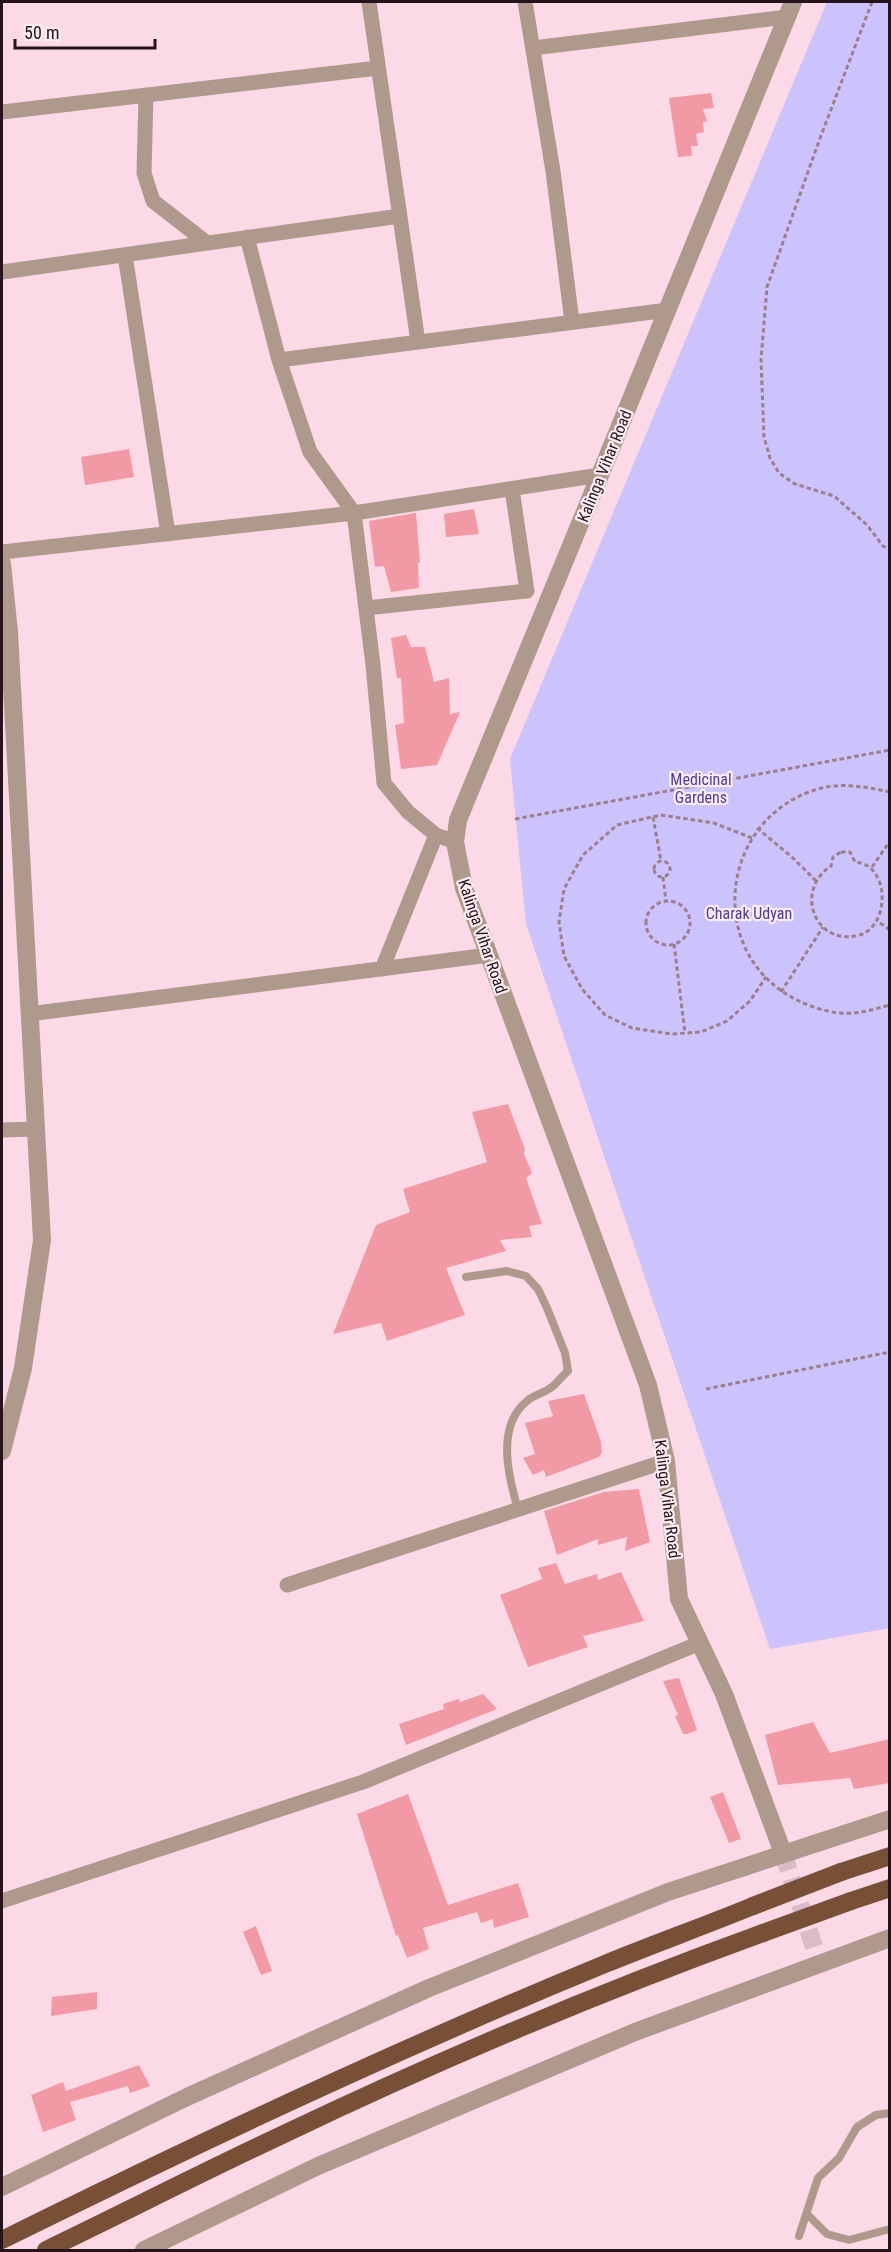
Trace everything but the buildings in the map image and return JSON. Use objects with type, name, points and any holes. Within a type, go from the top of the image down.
[{"type":"highway","points":[[2,2240],[278,2107],[485,2015],[607,1963],[841,1872],[890,1856]]},
{"type":"highway","points":[[46,2250],[283,2134],[506,2034],[670,1967],[890,1888]]},
{"type":"street","points":[[369,2],[418,342]]},
{"type":"street","points":[[525,2],[554,171],[572,322]]},
{"type":"street","points":[[533,48],[790,9]]},
{"type":"street","name":"Kalinga Vihar Road","points":[[783,1853],[724,1694],[680,1599],[666,1461],[648,1385],[464,888],[455,842],[458,820],[790,9]]},
{"type":"street","points":[[2,112],[378,68]]},
{"type":"street","points":[[146,95],[144,173],[153,201],[207,243]]},
{"type":"street","points":[[2,272],[400,216]]},
{"type":"street","points":[[248,237],[279,360],[310,452],[354,513],[384,783],[408,812],[436,835],[455,842]]},
{"type":"street","points":[[125,255],[168,534]]},
{"type":"street","points":[[279,360],[668,310]]},
{"type":"street","points":[[2,552],[354,513],[600,476]]},
{"type":"street","points":[[366,608],[526,591],[512,489]]},
{"type":"street","points":[[2,564],[9,769],[29,1014],[42,1240],[23,1368],[2,1451]]},
{"type":"street","points":[[382,969],[436,835]]},
{"type":"street","points":[[29,1014],[489,955]]},
{"type":"street","points":[[2,1130],[35,1129]]},
{"type":"street","points":[[287,1585],[666,1461]]},
{"type":"street","points":[[2,1901],[363,1782],[700,1643]]},
{"type":"street","points":[[2,2187],[187,2097],[429,1988],[668,1892],[890,1819]]},
{"type":"street","points":[[144,2250],[318,2166],[635,2032],[887,1942]]},
{"type":"lane","points":[[466,1277],[507,1271],[526,1276],[538,1289],[565,1353],[567,1371],[552,1387],[529,1399],[518,1409],[509,1426],[508,1452],[511,1485],[518,1509]]},
{"type":"lane","points":[[799,2236],[818,2178],[839,2158],[857,2127],[876,2115],[890,2113]]},
{"type":"lane","points":[[807,2214],[827,2234],[849,2240],[890,2229]]},
{"type":"path","points":[[872,2],[767,287],[760,359],[764,437],[770,458],[778,473],[795,484],[834,496],[867,525],[878,540],[890,550]]},
{"type":"path","points":[[515,819],[890,750]]},
{"type":"path","points":[[890,792],[855,785],[818,789],[785,804],[757,828],[740,861],[733,897],[738,933],[755,966],[781,992],[814,1008],[853,1013],[890,1005]]},
{"type":"path","points":[[752,838],[714,823],[661,815],[616,825],[583,855],[564,889],[559,922],[564,956],[582,989],[605,1015],[632,1028],[672,1034],[701,1032],[727,1021],[750,1000],[766,977]]},
{"type":"path","points":[[653,817],[662,861]]},
{"type":"path","points":[[757,828],[794,858],[816,881]]},
{"type":"path","points":[[872,868],[890,842]]},
{"type":"path","points":[[886,888],[881,876],[872,868],[855,862],[850,852],[841,852],[833,857],[831,866],[816,881],[812,892],[812,906],[816,918],[834,934],[846,938],[871,931],[880,923],[886,912]]},
{"type":"path","points":[[662,861],[667,862],[670,867],[668,874],[663,877],[656,874],[654,870],[657,863],[662,861]]},
{"type":"path","points":[[663,877],[666,901]]},
{"type":"path","points":[[666,901],[675,902],[689,916],[685,936],[674,944],[659,943],[653,939],[646,926],[649,911],[666,901]]},
{"type":"path","points":[[880,923],[890,930]]},
{"type":"path","points":[[781,992],[824,927]]},
{"type":"path","points":[[674,944],[686,1033]]},
{"type":"path","points":[[706,1389],[890,1352]]},
{"type":"green space","name":"Medicinal Gardens","points":[[827,2],[890,2],[890,1628],[770,1649],[526,924],[510,759]]},
{"type":"tunnel","points":[[783,1853],[819,1962]]},
{"type":"park label","name":"Charak Udyan","points":[[749,913]]}]
